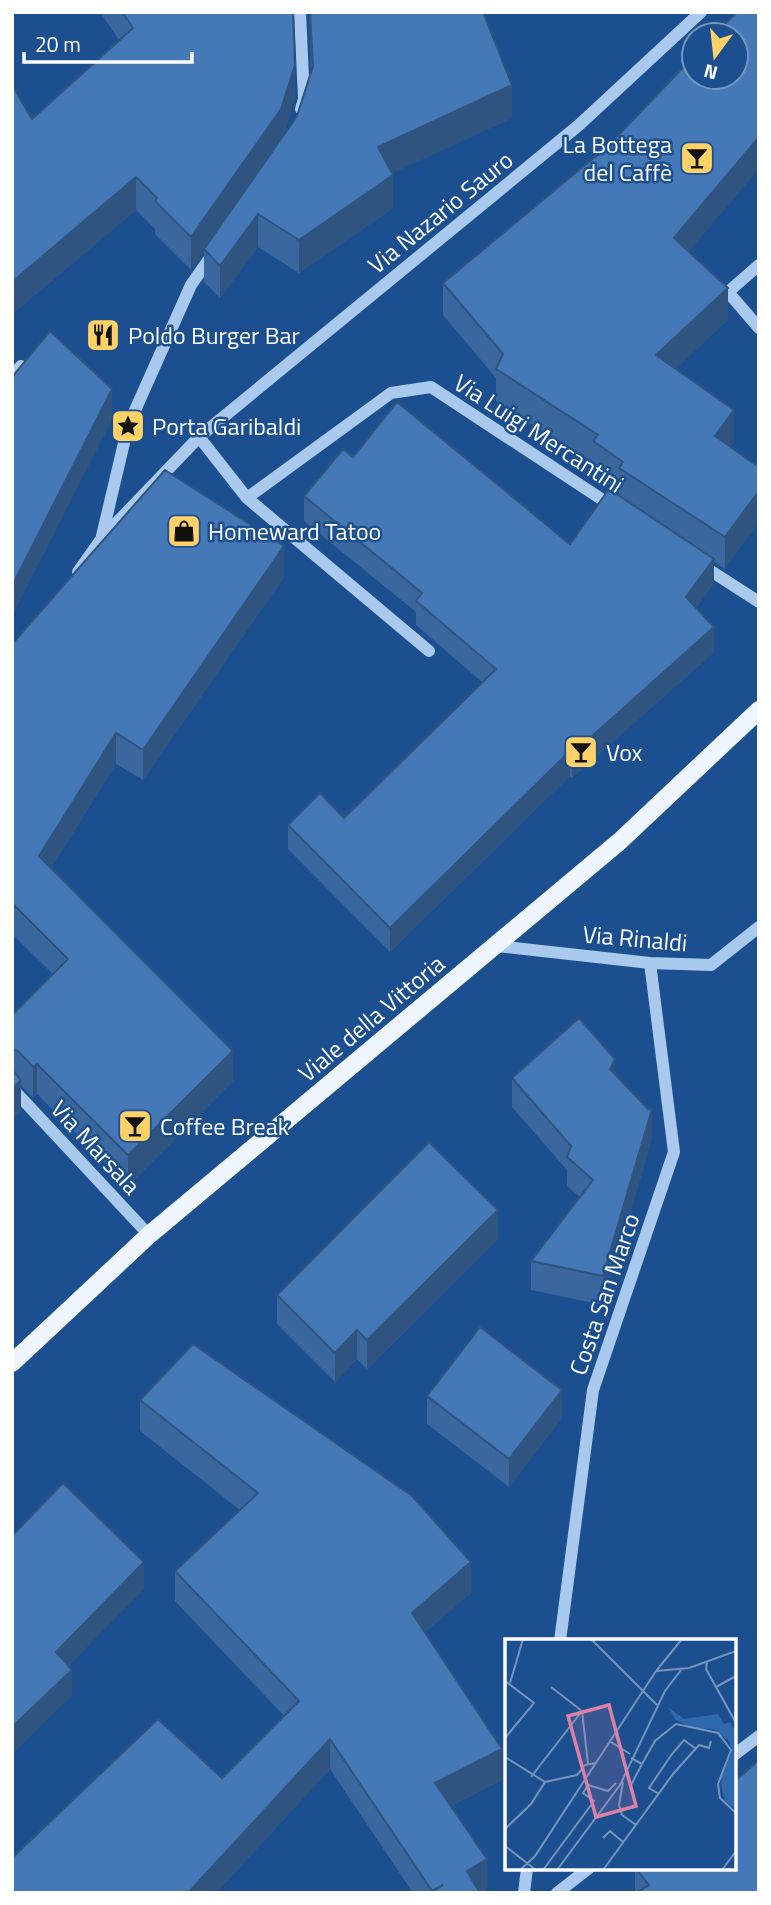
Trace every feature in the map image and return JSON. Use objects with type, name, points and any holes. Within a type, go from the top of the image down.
[{"type":"main road","name":"Viale della Vittoria","points":[[12,1363],[149,1235],[620,841],[759,710]]},
{"type":"street","points":[[297,122],[304,99],[300,12]]},
{"type":"street","name":"Via Nazario Sauro","points":[[69,583],[102,538],[199,437],[579,125],[701,12]]},
{"type":"street","points":[[102,538],[128,426],[191,285],[221,242]]},
{"type":"street","points":[[759,265],[728,292],[759,328]]},
{"type":"street","name":"Via Luigi Mercantini","points":[[247,498],[391,393],[431,387],[630,518]]},
{"type":"street","points":[[199,437],[247,498],[429,651]]},
{"type":"street","points":[[688,556],[759,602]]},
{"type":"street","name":"Via Rinaldi","points":[[496,946],[650,963],[711,965],[759,927]]},
{"type":"street","name":"Costa San Marco","points":[[560,1639],[593,1390],[674,1152],[650,963]]},
{"type":"street","name":"Via Marsala","points":[[12,1088],[149,1235]]},
{"type":"street","points":[[736,1753],[759,1736]]},
{"type":"street","points":[[524,1893],[527,1870]]},
{"type":"street","points":[[557,1893],[586,1870]]},
{"type":"building","points":[[122,12],[293,12],[295,65],[281,109],[191,237],[155,201],[157,198],[136,177],[12,282],[12,85],[32,119],[133,28]]},
{"type":"building","points":[[310,12],[483,12],[512,85],[378,147],[393,175],[299,240],[258,214],[220,266],[204,249],[297,116],[313,66]]},
{"type":"building","points":[[737,12],[759,12],[759,137],[674,238],[728,288],[656,355],[734,410],[715,436],[759,467],[759,491],[725,537],[619,468],[623,462],[593,441],[598,435],[496,369],[503,354],[443,283],[608,146],[680,71],[680,91],[750,91],[750,21],[728,21]]},
{"type":"building","points":[[50,331],[112,389],[12,586],[12,377]]},
{"type":"building","points":[[397,402],[570,544],[609,489],[714,559],[686,597],[714,627],[572,754],[570,751],[390,928],[288,825],[320,793],[344,818],[496,669],[416,601],[422,593],[304,496],[343,449],[353,457]]},
{"type":"building","points":[[165,470],[284,546],[143,750],[116,733],[39,856],[233,1051],[128,1155],[37,1064],[33,1067],[18,1051],[12,1049],[12,1015],[68,959],[12,903],[12,644]]},
{"type":"building","points":[[579,1018],[615,1059],[610,1069],[648,1109],[652,1109],[603,1276],[531,1261],[593,1180],[567,1157],[571,1146],[512,1078]]},
{"type":"building","points":[[12,1070],[21,1080],[12,1089]]},
{"type":"building","points":[[429,1142],[498,1210],[367,1340],[357,1330],[335,1353],[277,1295]]},
{"type":"building","points":[[480,1327],[562,1390],[509,1459],[427,1396]]},
{"type":"building","points":[[193,1344],[412,1496],[471,1562],[412,1613],[502,1749],[435,1783],[487,1859],[467,1871],[480,1893],[430,1893],[443,1885],[432,1891],[330,1739],[188,1893],[12,1893],[12,1858],[158,1719],[222,1778],[299,1701],[175,1571],[258,1493],[140,1400]]},
{"type":"building","points":[[63,1483],[144,1562],[56,1652],[72,1670],[12,1727],[12,1536]]},
{"type":"building","points":[[759,1760],[759,1893],[636,1893],[649,1885],[637,1870],[736,1870],[736,1780]]},
{"type":"place","name":"La Bottega del Caffè","points":[[697,158]]},
{"type":"place","name":"Poldo Burger Bar","points":[[103,335]]},
{"type":"place","name":"Porta Garibaldi","points":[[128,426]]},
{"type":"place","name":"Homeward Tatoo","points":[[184,531]]},
{"type":"place","name":"Vox","points":[[581,752]]},
{"type":"place","name":"Coffee Break","points":[[135,1126]]}]
